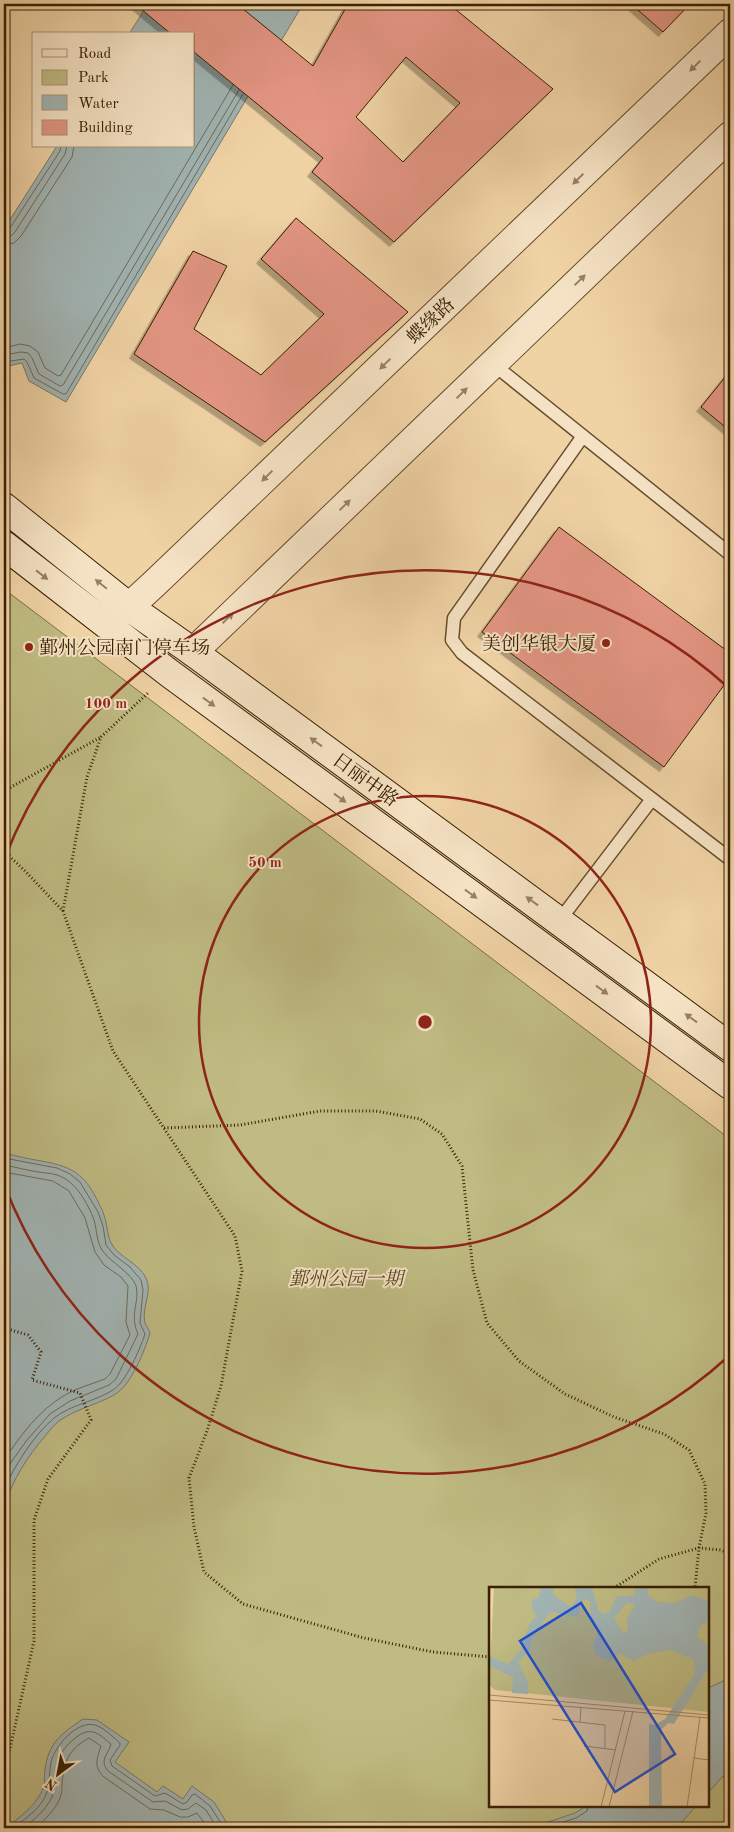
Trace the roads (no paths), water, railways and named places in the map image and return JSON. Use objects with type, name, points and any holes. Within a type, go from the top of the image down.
[{"type":"main road","name":"蝶缘路","points":[[129,607],[163,577],[730,33]]},
{"type":"main road","points":[[193,652],[730,136]]},
{"type":"main road","name":"日丽中路","points":[[4,507],[129,607],[730,1047]]},
{"type":"main road","name":"日丽中路","points":[[4,545],[169,673],[730,1085]]},
{"type":"lane","points":[[493,364],[730,554]]},
{"type":"lane","points":[[584,436],[454,618],[452,640],[462,653],[730,859]]},
{"type":"lane","points":[[559,921],[652,799]]},
{"type":"water","points":[[148,4],[303,4],[66,402],[29,381],[22,363],[4,367],[4,229],[56,148],[195,148],[195,32],[130,32]]},
{"type":"water","points":[[4,1153],[53,1163],[72,1170],[86,1182],[104,1214],[114,1248],[138,1268],[146,1278],[148,1294],[144,1317],[150,1333],[141,1358],[126,1384],[114,1395],[72,1413],[55,1424],[21,1469],[4,1507]]},
{"type":"water","points":[[4,1579],[9,1608],[4,1638]]},
{"type":"water","points":[[730,1678],[730,1773],[722,1777],[709,1792],[709,1688]]},
{"type":"water","points":[[83,1719],[97,1720],[129,1742],[115,1762],[157,1792],[163,1786],[183,1799],[192,1786],[214,1802],[230,1828],[5,1828],[34,1804],[43,1788],[47,1761],[53,1746],[62,1735]]},
{"type":"water","points":[[584,1807],[695,1807],[677,1828],[530,1828],[575,1813]]},
{"type":"place","name":"美创华银大厦","points":[[606,643]]},
{"type":"place","name":"鄞州公园南门停车场","points":[[29,647]]},
{"type":"park label","name":"鄞州公园一期","points":[[346,1278]]}]
